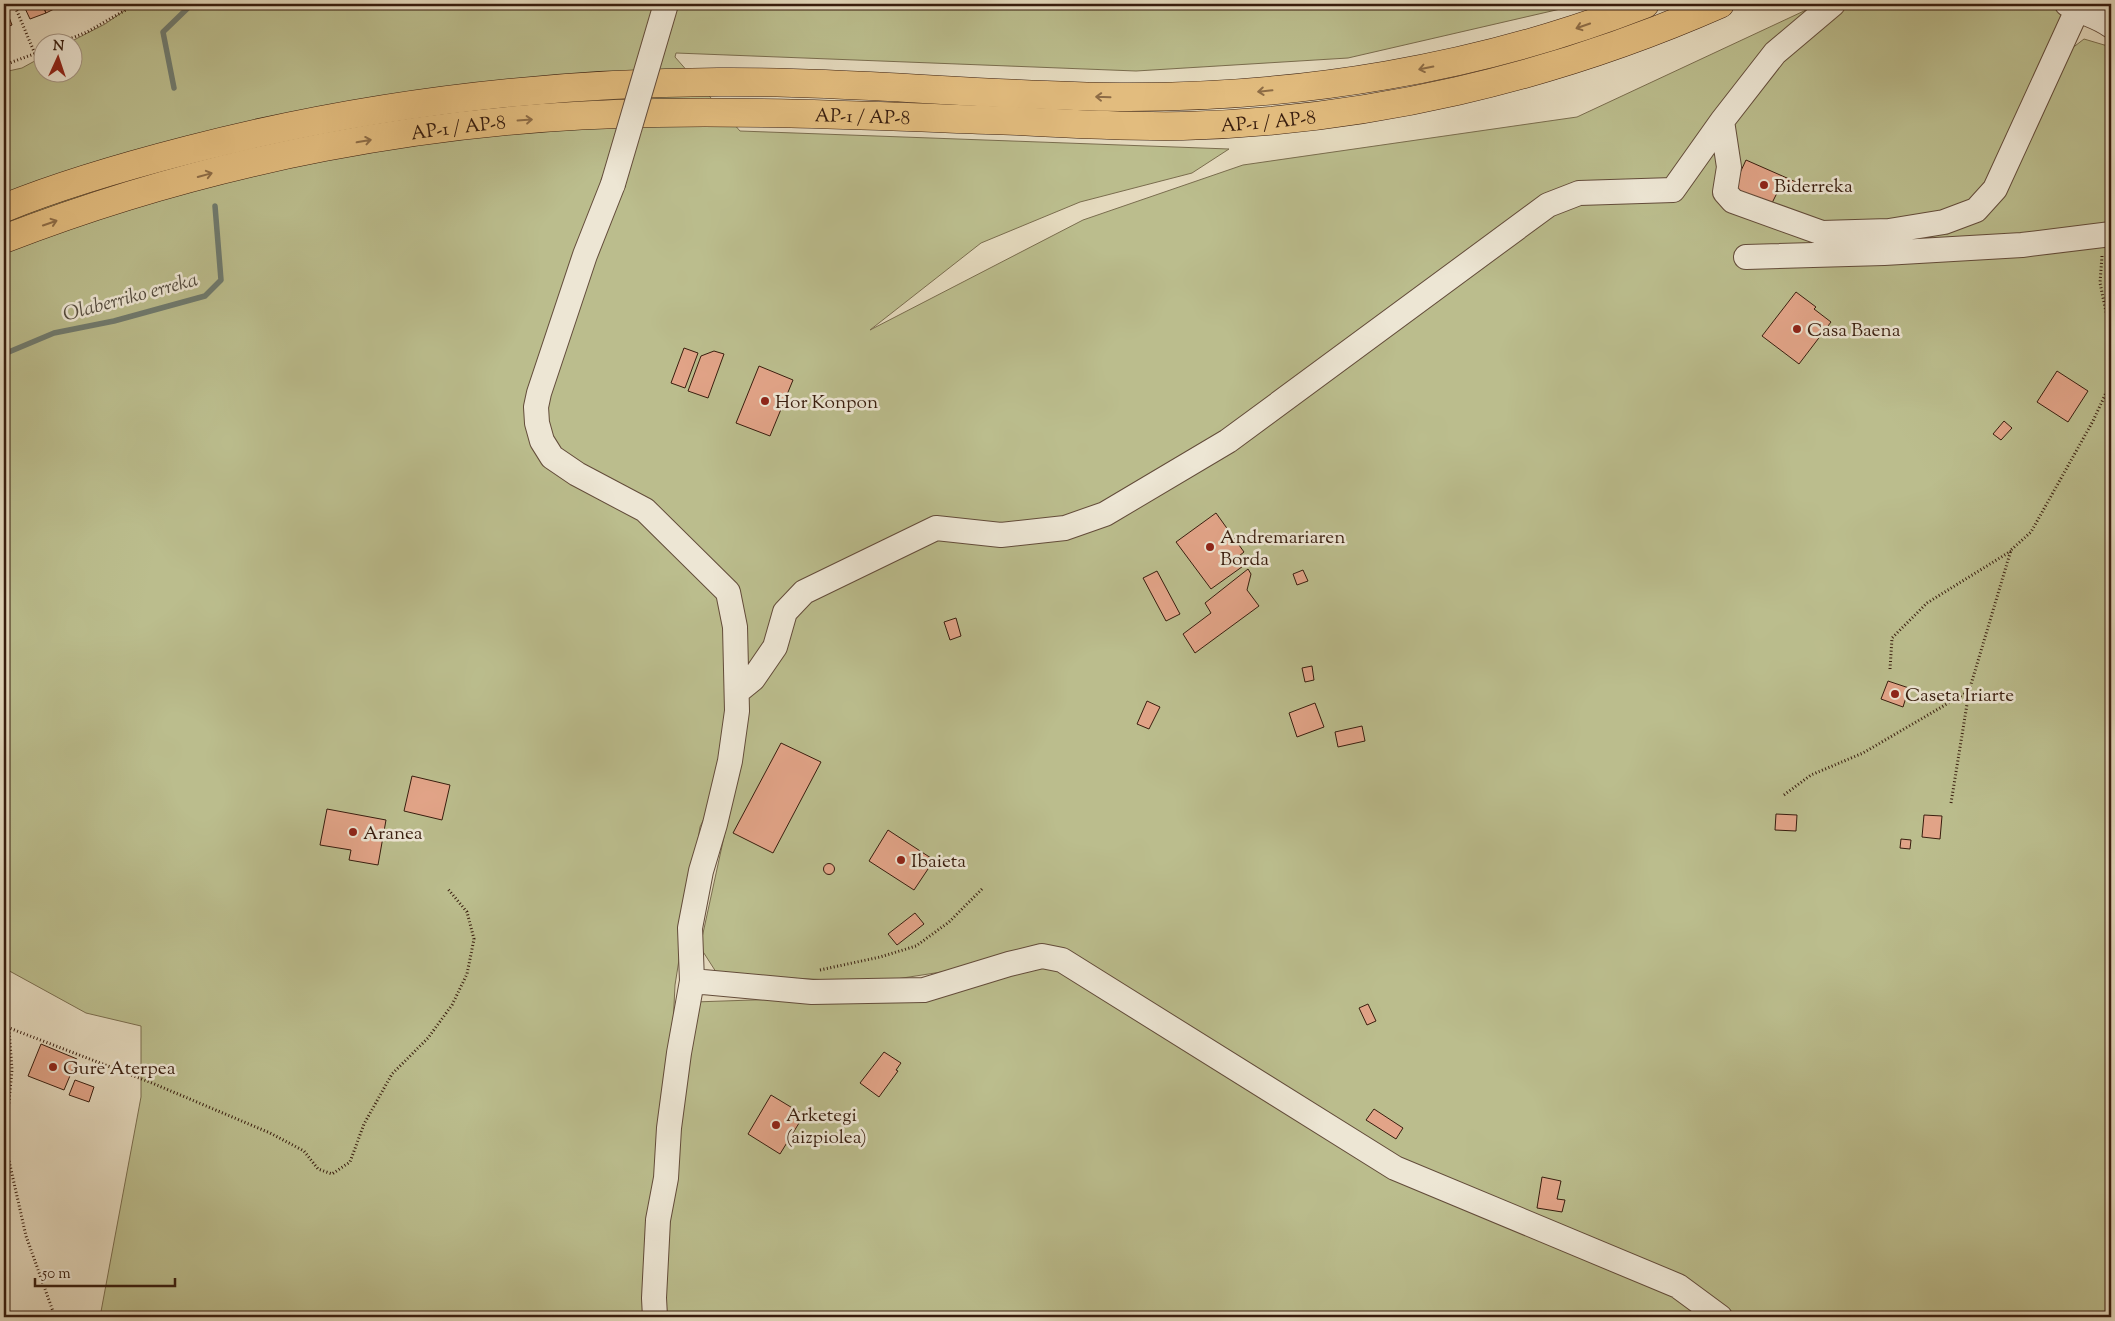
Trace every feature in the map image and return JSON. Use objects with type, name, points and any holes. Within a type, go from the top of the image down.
[{"type":"highway","name":"AP-1 / AP-8","points":[[4,208],[93,177],[223,141],[319,120],[444,100],[578,86],[722,82],[794,83],[1119,97],[1247,93],[1366,79],[1447,63],[1500,51],[1562,33],[1645,4]]},
{"type":"highway","name":"AP-1 / AP-8","points":[[4,240],[93,208],[230,169],[369,140],[510,121],[652,113],[723,112],[1184,126],[1314,116],[1398,103],[1508,78],[1633,39],[1720,4]]},
{"type":"street","points":[[655,1317],[654,1298],[658,1220],[666,1178],[669,1128],[679,1053],[692,981],[690,928],[701,871],[715,824],[730,761],[737,711],[735,628],[728,592],[645,510],[577,474],[552,457],[542,441],[537,423],[536,407],[585,255],[613,184],[666,4]]},
{"type":"street","points":[[737,692],[753,679],[775,647],[785,612],[804,592],[936,528],[1001,535],[1065,528],[1105,514],[1228,441],[1548,205],[1579,193],[1673,190],[1722,121],[1775,53],[1833,4]]},
{"type":"street","points":[[1722,121],[1729,167],[1725,192],[1733,201],[1822,233],[1889,231],[1944,222],[1976,210],[1995,189],[2072,7],[2104,20],[2111,26]]},
{"type":"street","points":[[1746,256],[1884,254],[2013,246],[2107,234]]},
{"type":"street","points":[[692,981],[812,992],[924,990],[1042,956],[1062,960],[1395,1168],[1678,1286],[1720,1317]]},
{"type":"path","points":[[14,4],[32,49]]},
{"type":"path","points":[[82,34],[136,4]]},
{"type":"path","points":[[4,65],[32,55]]},
{"type":"path","points":[[2107,234],[2100,283],[2111,336]]},
{"type":"path","points":[[1890,669],[1892,638],[1927,604],[2011,550],[2031,532],[2093,421],[2111,382]]},
{"type":"path","points":[[1951,803],[1969,691],[2011,550]]},
{"type":"path","points":[[1784,795],[1811,775],[1863,753],[1969,691]]},
{"type":"path","points":[[4,1026],[152,1083],[270,1134],[304,1152],[318,1169],[332,1174],[350,1162],[364,1124],[392,1074],[428,1038],[452,1005],[467,974],[474,939],[467,912],[448,889]]},
{"type":"path","points":[[791,991],[806,976],[826,968],[880,957],[916,946],[949,922],[982,889]]},
{"type":"path","points":[[9,1029],[12,1070],[5,1143],[26,1236],[55,1317]]},
{"type":"green space","points":[[134,4],[1582,4],[1348,58],[1136,71],[676,53],[675,57],[740,131],[1229,149],[1192,173],[1080,202],[981,243],[870,330],[1083,220],[1243,165],[1577,117],[1819,4],[2053,4],[2069,15],[2041,72],[2084,39],[2111,47],[2111,1317],[298,1317],[287,1312],[284,1317],[100,1317],[141,1097],[141,1026],[86,1013],[4,968],[4,72],[22,68],[32,62],[32,82],[82,82],[82,36],[105,24]],"holes":[[[730,763],[729,814],[700,947],[718,975],[877,982],[1038,957],[871,996],[694,1002],[666,1171],[675,985],[700,827]]]},
{"type":"building","points":[[4,4],[12,25],[4,28]]},
{"type":"building","points":[[23,4],[42,4],[46,13],[30,19]]},
{"type":"building","points":[[42,4],[61,4],[62,5],[46,13]]},
{"type":"building","name":"Biderreka","points":[[1746,160],[1796,182],[1790,194],[1779,189],[1770,207],[1732,190]]},
{"type":"building","name":"Casa Baena","points":[[1796,292],[1816,307],[1814,309],[1831,322],[1799,364],[1762,336]]},
{"type":"building","points":[[684,348],[698,353],[685,388],[671,383]]},
{"type":"building","points":[[714,351],[724,354],[708,398],[688,391],[701,356]]},
{"type":"building","name":"Hor Konpon","points":[[759,366],[793,380],[770,436],[736,423]]},
{"type":"building","points":[[2057,371],[2088,391],[2068,422],[2037,402]]},
{"type":"building","points":[[2004,421],[2012,428],[2001,440],[1993,434]]},
{"type":"building","name":"Andremariaren Borda","points":[[1216,513],[1244,552],[1239,556],[1246,564],[1211,589],[1176,542]]},
{"type":"building","points":[[1248,569],[1251,574],[1247,590],[1259,606],[1195,653],[1183,634],[1211,613],[1205,603]]},
{"type":"building","points":[[1303,570],[1308,581],[1297,585],[1293,574]]},
{"type":"building","points":[[1157,571],[1180,614],[1166,621],[1143,578]]},
{"type":"building","points":[[956,618],[961,636],[950,640],[944,622]]},
{"type":"building","points":[[1312,666],[1314,680],[1305,682],[1302,668]]},
{"type":"building","name":"Caseta Iriarte","points":[[1888,681],[1909,688],[1903,707],[1881,699]]},
{"type":"building","points":[[1147,701],[1160,707],[1149,729],[1137,724]]},
{"type":"building","points":[[1315,703],[1324,727],[1297,737],[1289,713]]},
{"type":"building","points":[[1362,726],[1365,741],[1338,747],[1335,732]]},
{"type":"building","points":[[781,743],[821,762],[773,853],[733,833]]},
{"type":"building","points":[[412,776],[450,785],[442,820],[404,811]]},
{"type":"building","name":"Aranea","points":[[327,809],[386,820],[378,865],[349,860],[351,850],[320,845]]},
{"type":"building","points":[[1776,814],[1797,815],[1796,831],[1775,830]]},
{"type":"building","points":[[1924,815],[1942,816],[1940,839],[1922,837]]},
{"type":"building","name":"Ibaieta","points":[[888,830],[934,860],[914,890],[869,861]]},
{"type":"building","points":[[1901,839],[1911,840],[1910,849],[1900,848]]},
{"type":"building","points":[[829,863],[835,869],[829,875],[823,869]]},
{"type":"building","points":[[915,913],[924,924],[897,945],[888,934]]},
{"type":"building","points":[[1368,1004],[1376,1021],[1367,1025],[1359,1008]]},
{"type":"building","name":"Gure Aterpea","points":[[41,1044],[77,1059],[64,1090],[28,1076]]},
{"type":"building","points":[[884,1052],[901,1063],[896,1070],[898,1071],[879,1097],[860,1083]]},
{"type":"building","points":[[75,1080],[94,1087],[89,1102],[69,1095]]},
{"type":"building","name":"Arketegi (aizpiolea)","points":[[771,1095],[804,1115],[780,1154],[748,1134]]},
{"type":"building","points":[[1374,1109],[1403,1128],[1396,1139],[1366,1120]]},
{"type":"building","points":[[1542,1177],[1561,1181],[1557,1199],[1565,1200],[1562,1212],[1537,1208]]},
{"type":"waterway","name":"Olaberriko erreka","points":[[174,88],[163,32],[192,4]]},
{"type":"waterway","name":"Olaberriko erreka","points":[[4,354],[54,333],[114,321],[205,296],[221,280],[215,206]]},
{"type":"place","name":"Biderreka","points":[[1764,185]]},
{"type":"place","name":"Casa Baena","points":[[1797,329]]},
{"type":"place","name":"Hor Konpon","points":[[765,401]]},
{"type":"place","name":"Andremariaren Borda","points":[[1210,547]]},
{"type":"place","name":"Caseta Iriarte","points":[[1895,694]]},
{"type":"place","name":"Aranea","points":[[353,832]]},
{"type":"place","name":"Ibaieta","points":[[901,860]]},
{"type":"place","name":"Gure Aterpea","points":[[53,1067]]},
{"type":"place","name":"Arketegi (aizpiolea)","points":[[776,1125]]}]
